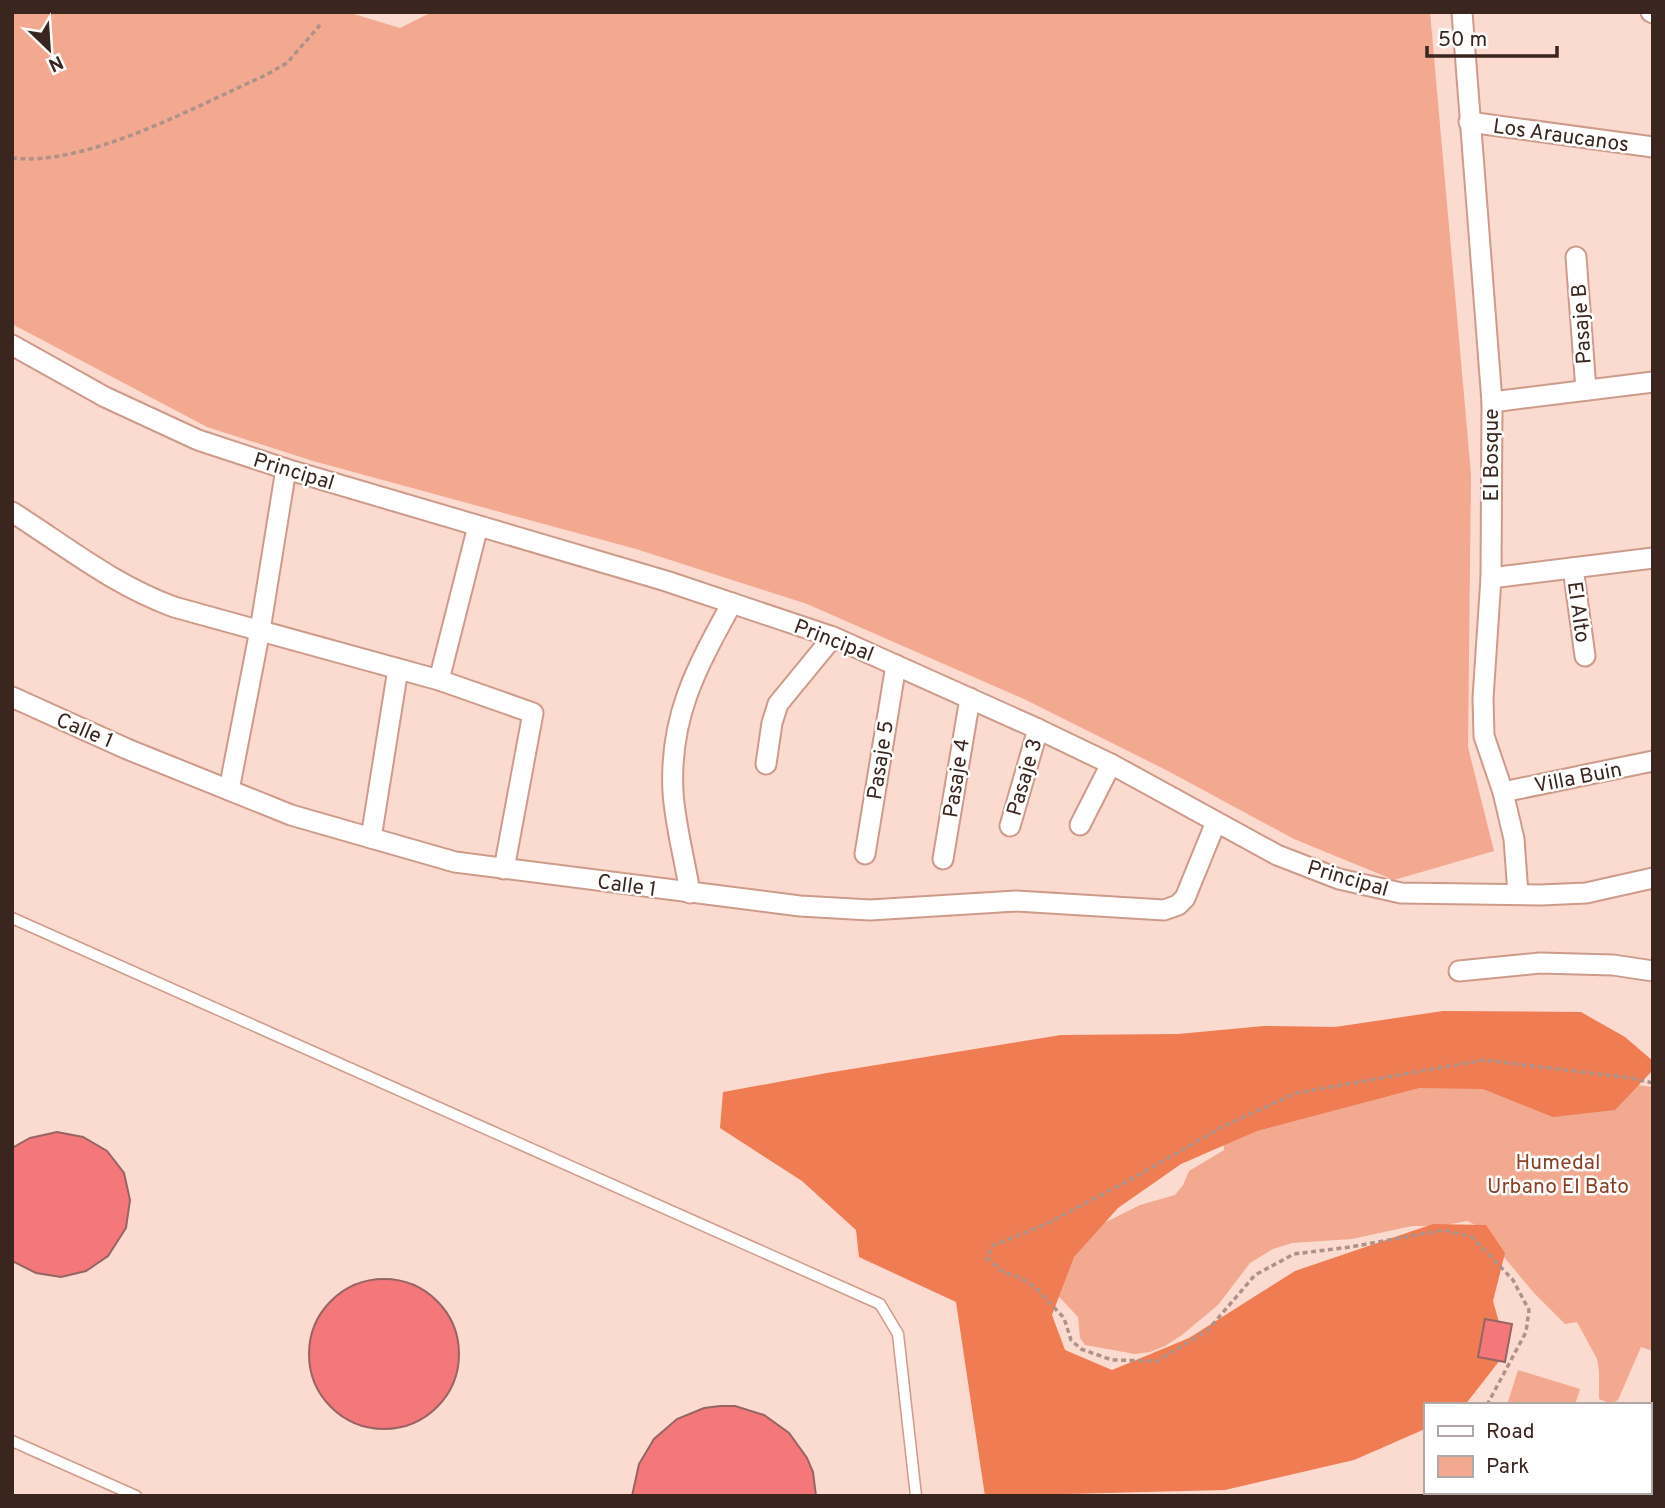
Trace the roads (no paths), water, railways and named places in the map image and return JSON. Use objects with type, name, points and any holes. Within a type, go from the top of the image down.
[{"type":"street","name":"El Bosque","points":[[1462,12],[1492,402],[1491,578],[1483,698],[1484,736],[1503,792],[1514,839],[1518,894]]},
{"type":"street","name":"Los Araucanos","points":[[1469,122],[1653,148]]},
{"type":"street","name":"Pasaje B","points":[[1576,257],[1586,390]]},
{"type":"street","name":"Principal","points":[[12,345],[105,397],[198,440],[286,469],[666,581],[833,637],[1111,764],[1287,859],[1329,875],[1401,893],[1586,893],[1653,878]]},
{"type":"street","points":[[1492,402],[1653,382]]},
{"type":"street","points":[[229,790],[260,630],[286,469]]},
{"type":"street","points":[[12,512],[102,573],[148,597],[174,607],[439,680],[533,713],[504,869]]},
{"type":"street","points":[[439,680],[478,526]]},
{"type":"street","points":[[1491,578],[1653,558]]},
{"type":"street","name":"El Alto","points":[[1573,568],[1585,656]]},
{"type":"street","points":[[690,893],[673,792],[676,728],[696,669],[733,603]]},
{"type":"street","points":[[766,764],[772,723],[778,704],[833,637]]},
{"type":"street","name":"Pasaje 5","points":[[865,854],[895,665]]},
{"type":"street","points":[[371,838],[398,668]]},
{"type":"street","name":"Calle 1","points":[[12,697],[127,748],[291,815],[455,862],[800,906],[870,910],[1016,901],[1164,911],[1178,905],[1185,898],[1216,822]]},
{"type":"street","name":"Pasaje 4","points":[[943,859],[970,698]]},
{"type":"street","name":"Pasaje 3","points":[[1010,826],[1038,729]]},
{"type":"street","name":"Villa Buin","points":[[1503,792],[1653,761]]},
{"type":"street","points":[[1080,825],[1111,764]]},
{"type":"street","points":[[1459,971],[1540,963],[1613,965],[1653,971]]},
{"type":"lane","points":[[12,918],[880,1304],[898,1334],[916,1496]]},
{"type":"lane","points":[[12,1441],[136,1496]]},
{"type":"park label","name":"Humedal Urbano El Bato","points":[[1558,1174]]}]
